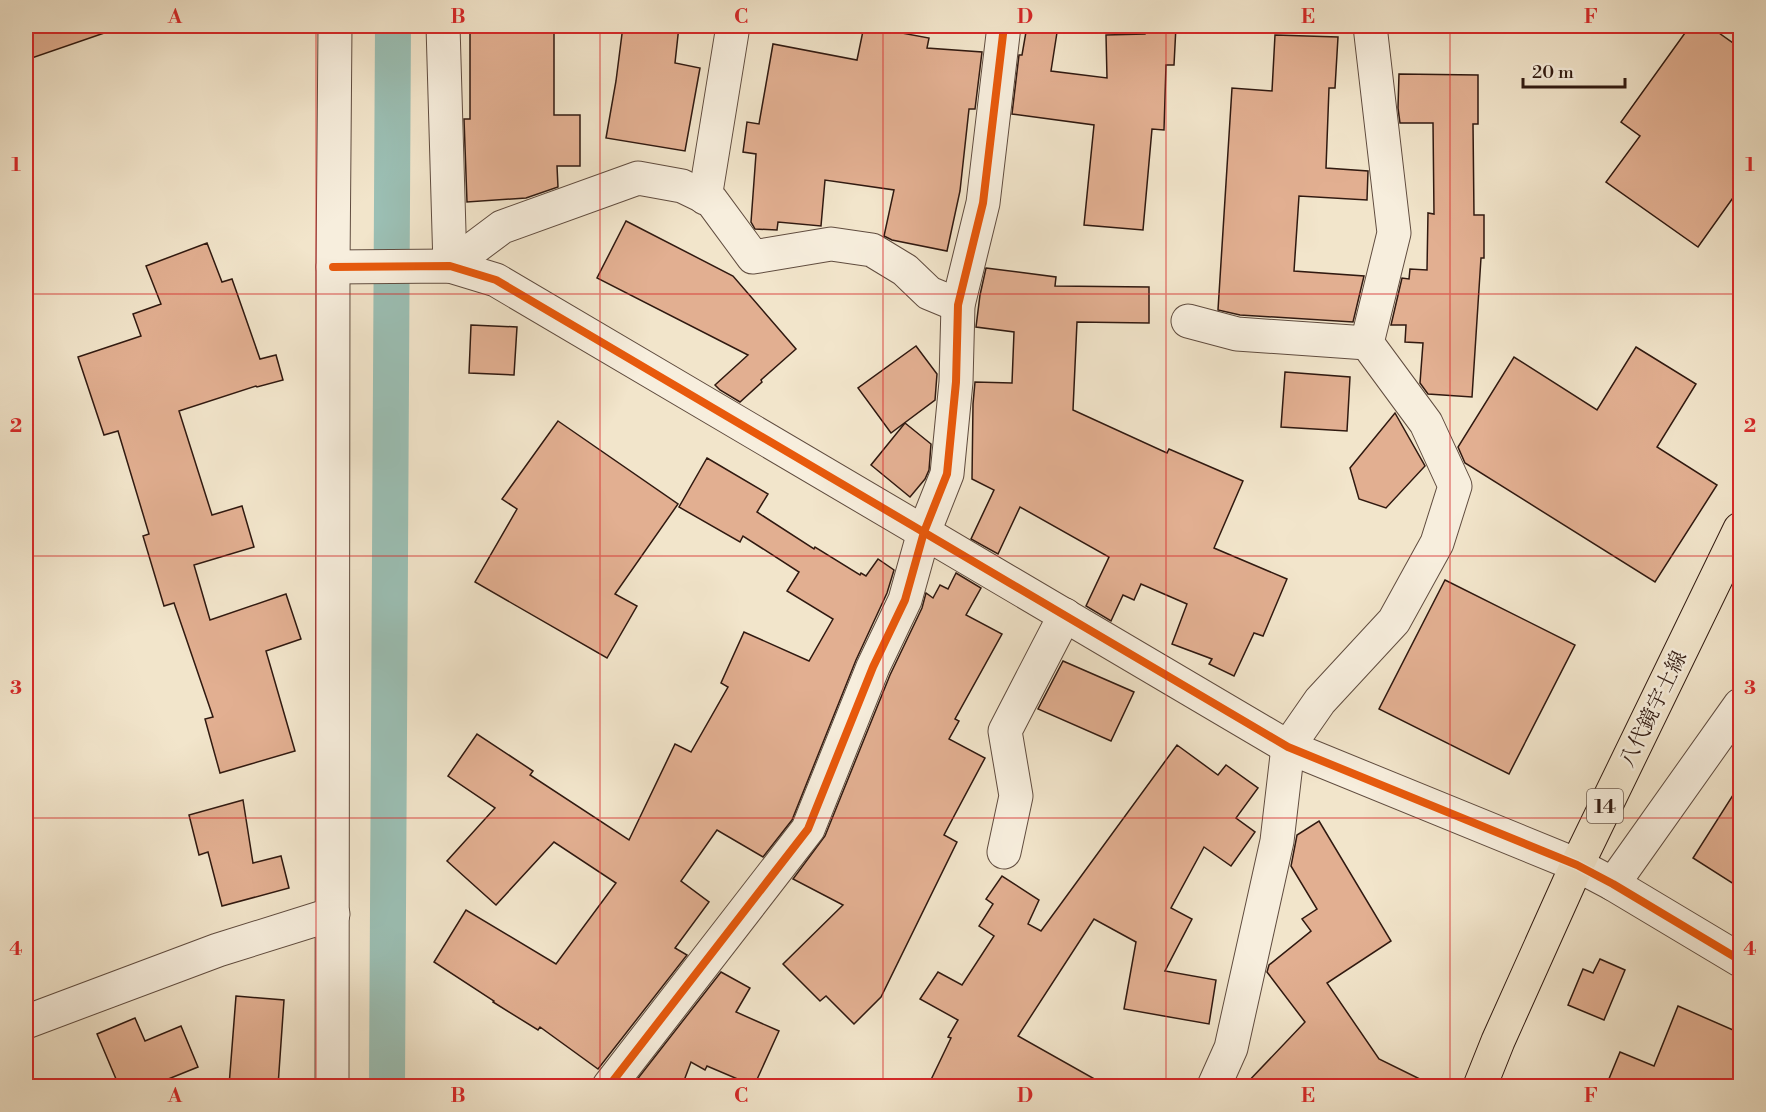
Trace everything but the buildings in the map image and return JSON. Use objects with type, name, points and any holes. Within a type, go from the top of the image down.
[{"type":"main road","name":"八代鏡宇土線","points":[[1480,1086],[1576,865],[1740,529]]},
{"type":"street","points":[[332,1086],[335,26]]},
{"type":"street","points":[[443,26],[450,266]]},
{"type":"street","points":[[705,198],[733,26]]},
{"type":"street","points":[[609,1086],[808,829],[873,667],[905,600],[924,531],[946,474],[956,382],[958,305],[984,203],[1004,26]]},
{"type":"street","points":[[1214,1086],[1231,1048],[1277,841],[1288,747],[1320,701],[1394,621],[1437,543],[1455,486],[1426,423],[1368,343],[1394,233],[1370,26]]},
{"type":"street","points":[[450,266],[502,227],[638,178],[682,186],[711,200],[753,257],[831,244],[872,250],[905,270],[929,293],[958,305]]},
{"type":"street","points":[[333,267],[450,266],[496,280],[1288,747],[1576,865],[1613,884],[1740,960]]},
{"type":"street","points":[[1188,321],[1237,334],[1368,343]]},
{"type":"street","points":[[1004,852],[1016,796],[1005,731],[1065,615]]},
{"type":"street","points":[[1613,884],[1740,705]]},
{"type":"street","points":[[26,1022],[218,950],[333,914]]},
{"type":"waterway","points":[[387,1086],[393,26]]},
{"type":"cycle path","points":[[609,1086],[808,829],[873,667],[905,600],[924,532],[947,474],[956,382],[958,305],[983,203],[1004,26]]},
{"type":"cycle path","points":[[333,267],[450,266],[496,280],[1288,747],[1577,865],[1740,960]]}]
